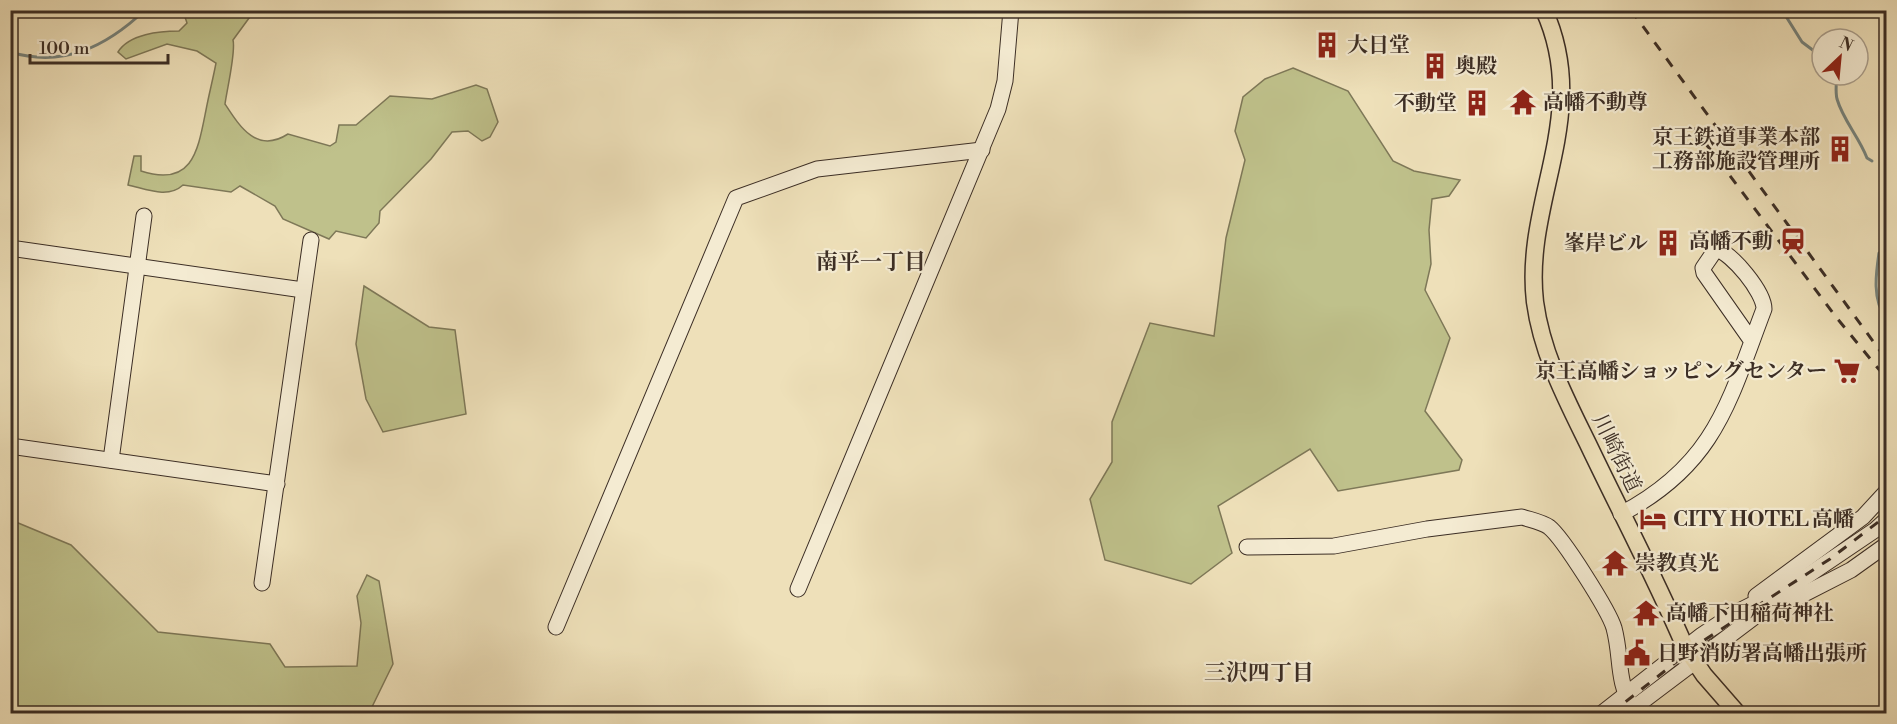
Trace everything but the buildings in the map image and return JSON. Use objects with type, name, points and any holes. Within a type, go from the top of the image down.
[{"type":"main road","name":"川崎街道","points":[[1544,10],[1559,57],[1562,107],[1538,243],[1535,299],[1546,352],[1554,374],[1690,654],[1738,714]]},
{"type":"street","points":[[798,589],[982,150],[1004,90],[1011,10]]},
{"type":"street","points":[[556,627],[736,198],[817,169],[982,150]]},
{"type":"street","points":[[111,460],[144,216]]},
{"type":"street","points":[[262,583],[311,240]]},
{"type":"street","points":[[10,248],[303,290]]},
{"type":"street","points":[[1621,514],[1670,481],[1698,454],[1720,421],[1745,363],[1751,340],[1764,309],[1762,298],[1731,256],[1716,249],[1703,268],[1704,273],[1751,340]]},
{"type":"street","points":[[10,446],[277,484]]},
{"type":"street","points":[[1247,547],[1334,546],[1427,529],[1522,517],[1538,522],[1549,527],[1566,548],[1610,619],[1624,694],[1630,711],[1735,613],[1782,574],[1863,517],[1887,492]]},
{"type":"street","points":[[1750,620],[1801,580],[1858,543],[1887,520]]},
{"type":"street","points":[[1601,714],[1624,694],[1690,654],[1750,620],[1851,570],[1887,545]]},
{"type":"street","points":[[1735,613],[1801,580]]},
{"type":"green space","points":[[183,11],[229,11],[252,14],[233,40],[225,104],[243,129],[258,139],[267,141],[288,134],[330,146],[336,142],[339,125],[356,125],[390,96],[432,99],[476,85],[487,89],[498,122],[490,137],[482,141],[468,131],[452,132],[431,159],[380,211],[379,223],[366,238],[336,231],[329,239],[283,219],[275,206],[240,186],[231,192],[183,185],[164,192],[128,185],[134,156],[141,156],[141,171],[158,175],[172,174],[182,170],[190,162],[200,139],[216,63],[197,51],[167,44],[126,59],[118,52],[137,37],[179,31],[187,23]]},
{"type":"green space","points":[[1293,68],[1348,91],[1393,161],[1414,171],[1460,180],[1449,196],[1432,199],[1429,230],[1431,264],[1425,290],[1450,338],[1425,411],[1462,460],[1459,470],[1338,491],[1310,449],[1218,506],[1232,553],[1191,584],[1105,560],[1090,499],[1112,462],[1112,422],[1150,323],[1214,336],[1226,238],[1245,160],[1235,131],[1243,97],[1265,79]]},
{"type":"green space","points":[[364,286],[429,327],[455,330],[466,414],[383,432],[366,399],[356,344]]},
{"type":"green space","points":[[11,520],[71,545],[158,632],[270,644],[285,667],[357,666],[361,623],[357,596],[367,575],[379,581],[393,664],[369,713],[11,713]]},
{"type":"waterway","points":[[10,52],[48,57],[83,51],[115,34],[145,10]]},
{"type":"waterway","points":[[1782,10],[1802,42],[1810,48]]},
{"type":"waterway","points":[[1836,87],[1840,107],[1867,158],[1872,161]]},
{"type":"waterway","points":[[1882,238],[1886,212]]},
{"type":"waterway","points":[[1879,253],[1876,278],[1877,295],[1886,317]]},
{"type":"railway","points":[[1631,10],[1886,359]]},
{"type":"railway","points":[[1694,128],[1836,317],[1886,378]]},
{"type":"railway","points":[[1610,714],[1703,641],[1830,559],[1886,516]]},
{"type":"place","name":"大日堂","points":[[1327,45]]},
{"type":"place","name":"奥殿","points":[[1435,66]]},
{"type":"place","name":"高幡不動尊","points":[[1523,102]]},
{"type":"place","name":"不動堂","points":[[1477,103]]},
{"type":"place","name":"京王鉄道事業本部 工務部施設管理所","points":[[1840,149]]},
{"type":"place","name":"高幡不動","points":[[1793,241]]},
{"type":"place","name":"峯岸ビル","points":[[1668,243]]},
{"type":"place","name":"京王高幡ショッピングセンター","points":[[1847,371]]},
{"type":"place","name":"CITY HOTEL 高幡","points":[[1653,519]]},
{"type":"place","name":"崇教真光","points":[[1615,563]]},
{"type":"place","name":"高幡下田稲荷神社","points":[[1646,613]]},
{"type":"place","name":"日野消防署高幡出張所","points":[[1637,653]]},
{"type":"district","name":"南平一丁目","points":[[871,261]]},
{"type":"district","name":"三沢四丁目","points":[[1259,672]]}]
